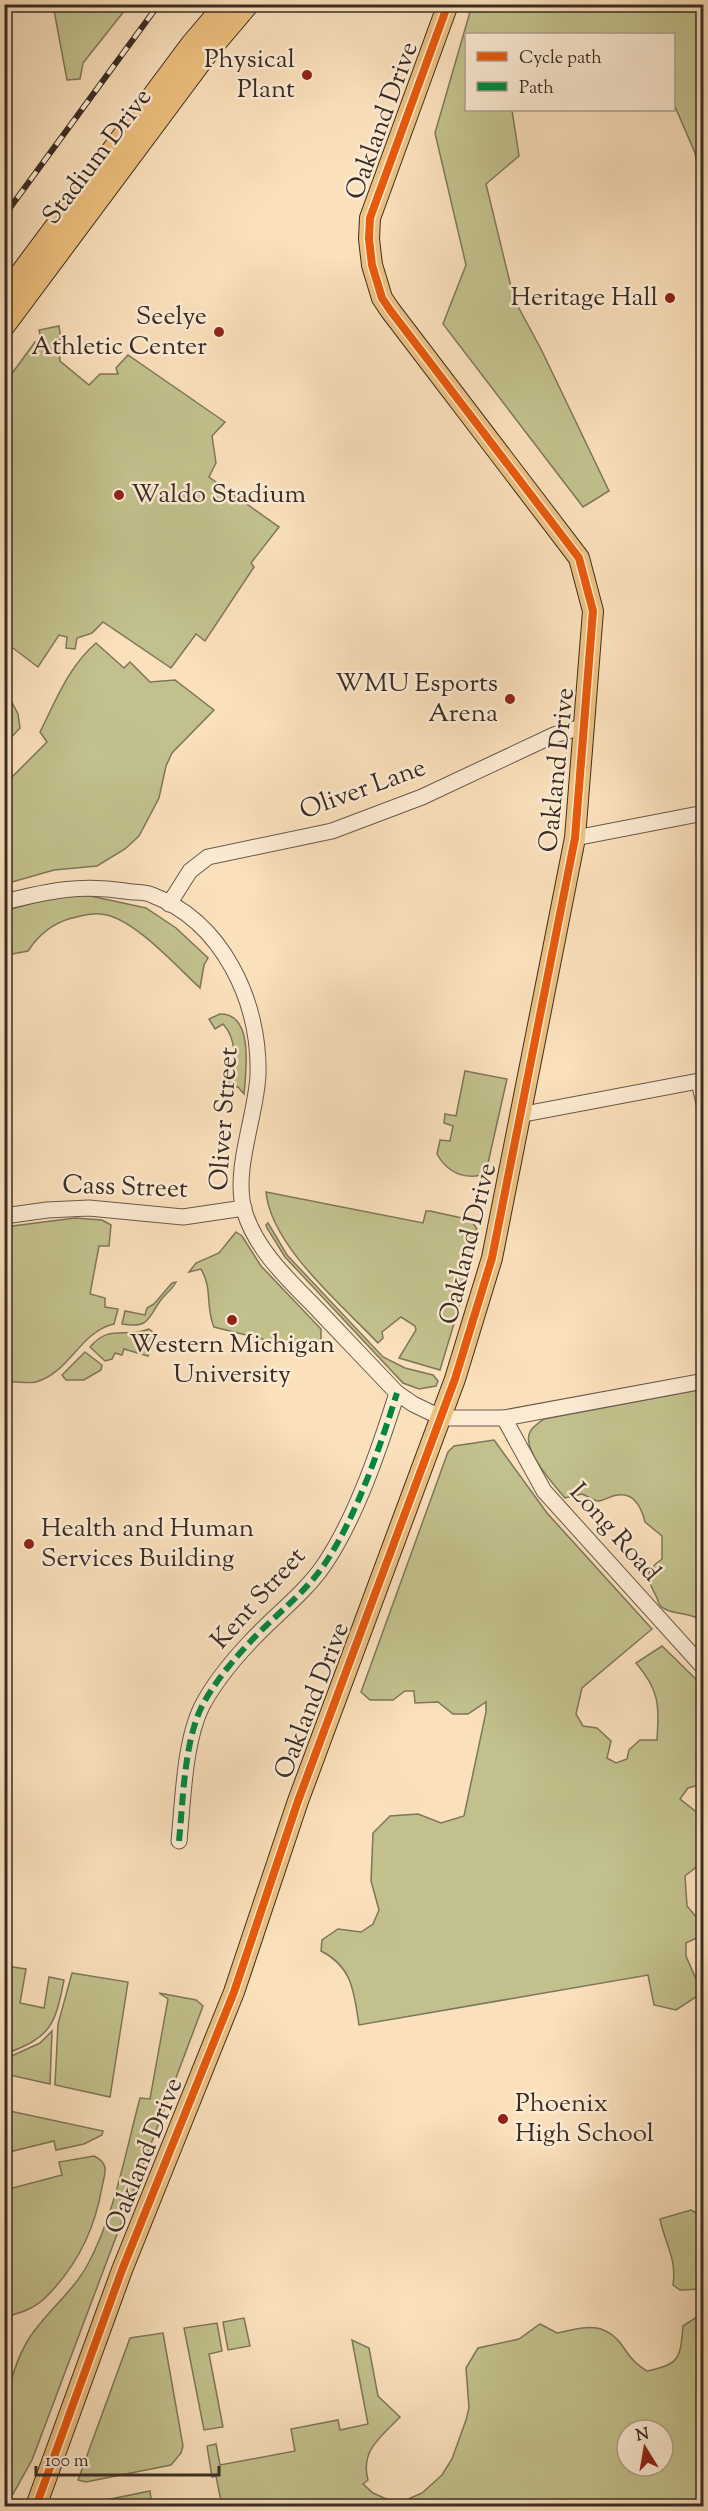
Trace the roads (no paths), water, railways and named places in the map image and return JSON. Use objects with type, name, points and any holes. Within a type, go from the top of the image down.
[{"type":"main road","points":[[227,11],[249,4]]},
{"type":"main road","name":"Oakland Drive","points":[[36,2506],[122,2270],[234,1992],[298,1801],[442,1418],[492,1258],[575,838],[592,611],[579,558],[390,310],[382,298],[372,265],[369,239],[374,204],[448,4]]},
{"type":"main road","name":"Stadium Drive","points":[[4,295],[152,95],[227,11]]},
{"type":"main road","name":"Stadium Drive","points":[[4,327],[211,49],[227,11]]},
{"type":"street","name":"Oliver Lane","points":[[169,904],[190,870],[208,857],[332,831],[422,796],[554,735],[585,726]]},
{"type":"street","points":[[575,838],[704,813]]},
{"type":"street","name":"Oliver Street","points":[[4,902],[63,888],[86,887],[151,894],[203,928],[222,950],[238,977],[252,1018],[256,1042],[258,1075],[243,1173],[244,1208],[264,1250],[397,1393],[413,1404],[442,1418]]},
{"type":"street","points":[[519,1114],[701,1080],[704,1104]]},
{"type":"street","name":"Cass Street","points":[[4,1216],[28,1211],[89,1208],[183,1217],[244,1208]]},
{"type":"street","points":[[442,1418],[504,1418],[704,1381]]},
{"type":"street","name":"Kent Street","points":[[179,1841],[186,1768],[201,1708],[238,1655],[292,1603],[323,1566],[348,1520],[397,1393]]},
{"type":"street","name":"Long Road","points":[[504,1418],[544,1491],[704,1668]]},
{"type":"railway","points":[[4,216],[159,4]]},
{"type":"place","name":"Physical Plant","points":[[307,75]]},
{"type":"place","name":"Heritage Hall","points":[[670,298]]},
{"type":"place","name":"Seelye Athletic Center","points":[[219,332]]},
{"type":"place","name":"Waldo Stadium","points":[[119,495]]},
{"type":"place","name":"WMU Esports Arena","points":[[510,699]]},
{"type":"place","name":"Western Michigan University","points":[[232,1320]]},
{"type":"place","name":"Health and Human Services Building","points":[[29,1544]]},
{"type":"place","name":"Phoenix High School","points":[[503,2119]]}]
